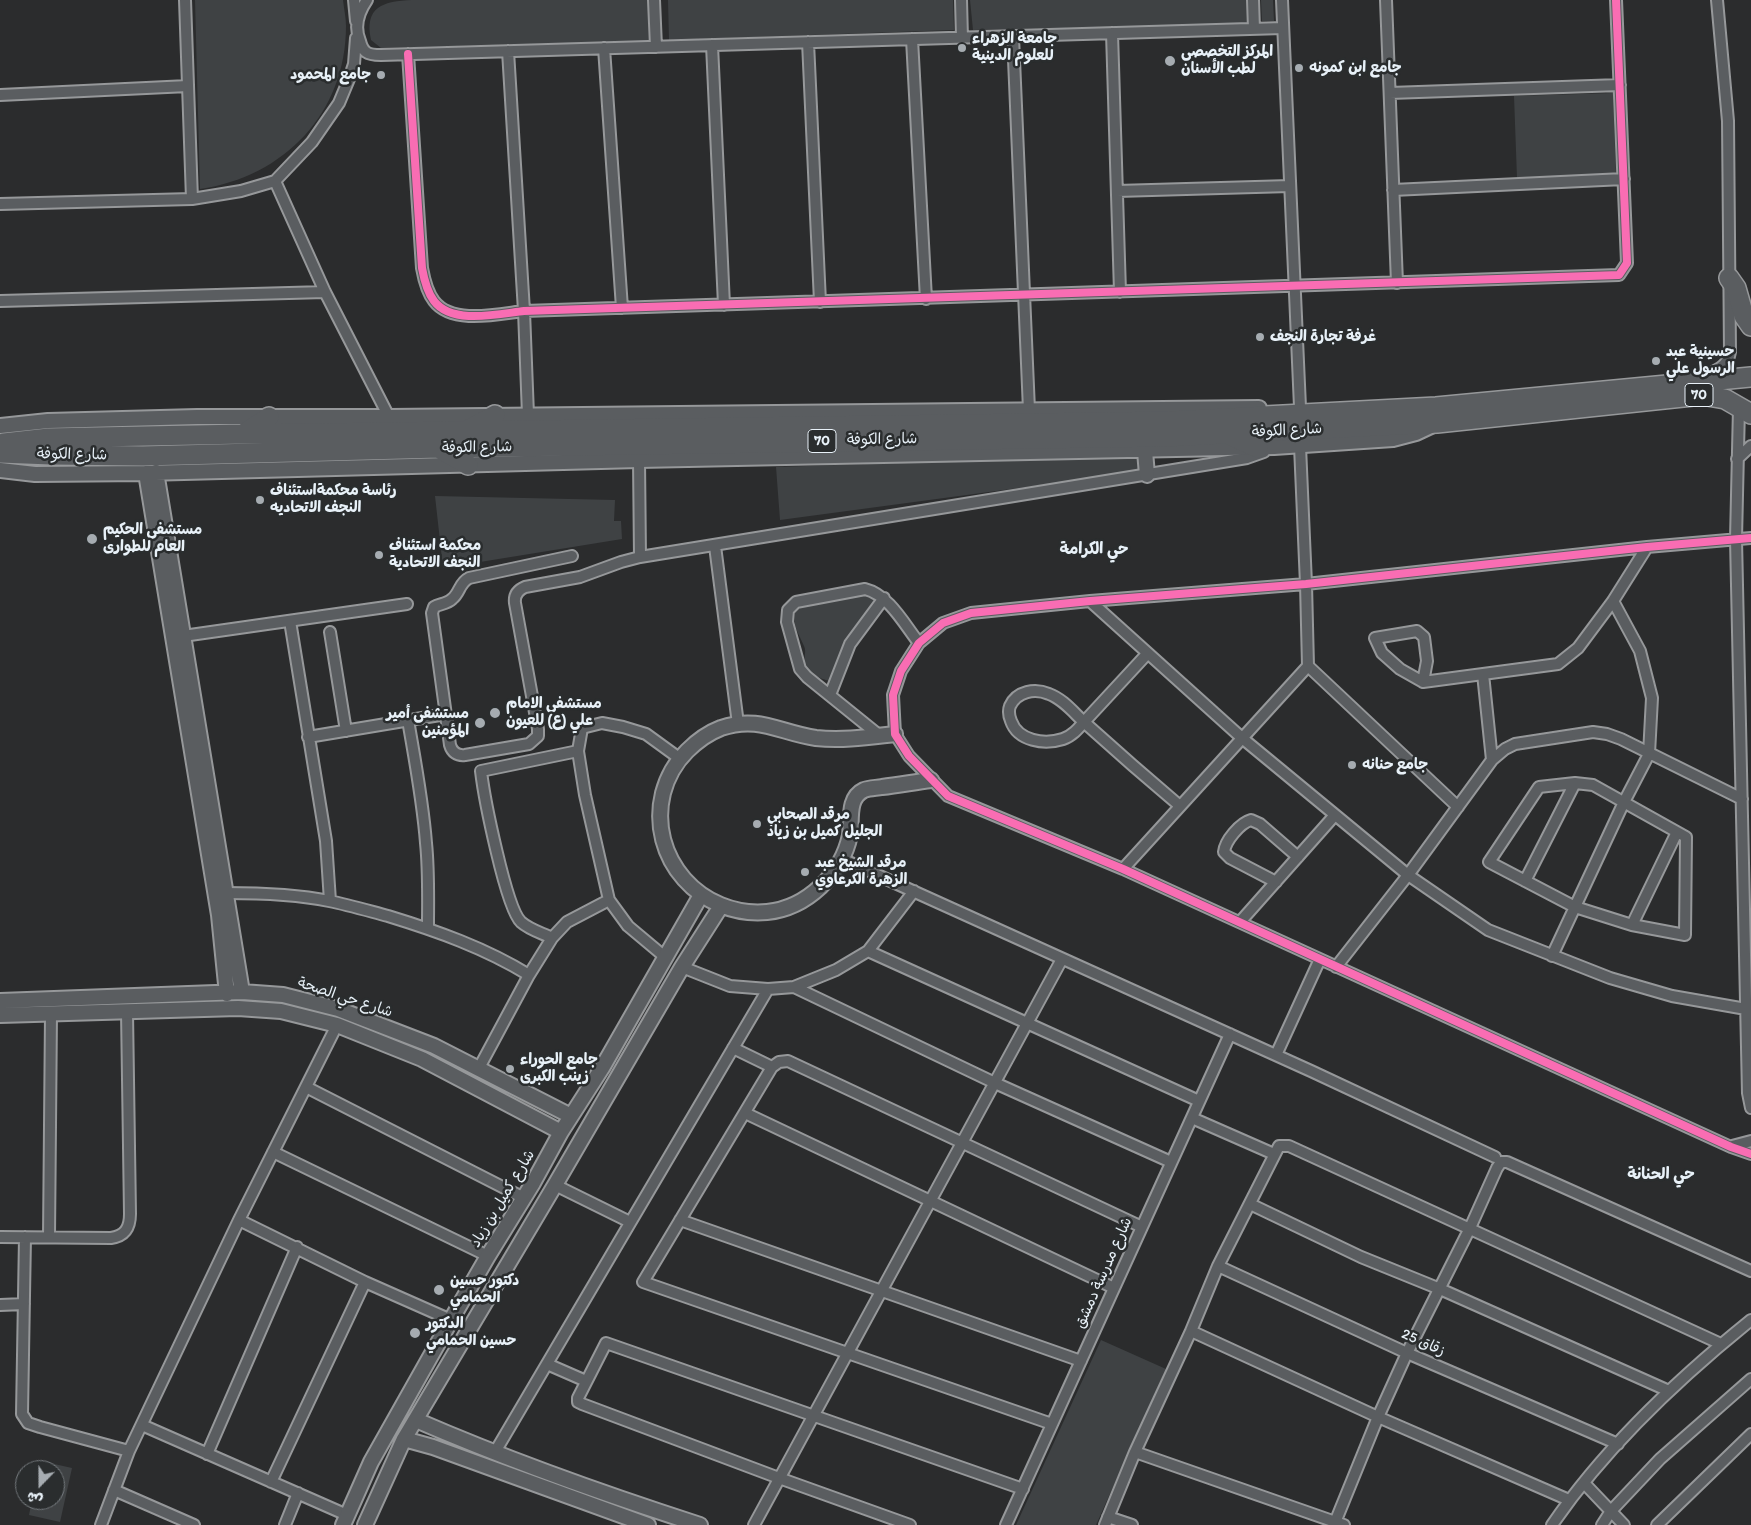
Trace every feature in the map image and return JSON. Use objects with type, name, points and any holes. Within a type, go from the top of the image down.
[{"type":"highway","points":[[1729,278],[1736,288],[1744,316],[1751,326]]},
{"type":"highway","points":[[1644,392],[1713,372],[1751,364]]},
{"type":"highway","name":"70","points":[[1644,392],[1751,377]]},
{"type":"highway","name":"70","points":[[1644,392],[1702,395],[1725,399],[1745,410]]},
{"type":"highway","name":"شارع الكوفة","points":[[0,443],[143,456],[439,448],[914,425],[1167,437],[1225,434],[1437,415],[1644,392]]},
{"type":"highway","points":[[1146,409],[1169,421]]},
{"type":"highway","points":[[466,431],[495,415]]},
{"type":"highway","name":"شارع الكوفة","points":[[0,453],[50,447],[243,434],[1169,421],[1437,415]]},
{"type":"highway","points":[[243,434],[269,417]]},
{"type":"highway","points":[[892,455],[914,425]]},
{"type":"highway","points":[[0,431],[50,447]]},
{"type":"highway","points":[[1225,434],[1266,447]]},
{"type":"highway","points":[[0,464],[50,447]]},
{"type":"highway","points":[[439,448],[468,465]]},
{"type":"main road","points":[[0,426],[48,421],[196,417],[495,415],[914,425],[1029,410],[1300,407],[1406,401],[1437,415],[1416,434],[1393,439],[1300,446],[151,472],[28,474],[0,470]]},
{"type":"main road","points":[[1145,451],[1147,475]]},
{"type":"main road","points":[[151,472],[183,636],[226,893],[227,994]]},
{"type":"main road","points":[[151,472],[225,921],[242,992]]},
{"type":"main road","points":[[895,734],[833,740],[813,738],[770,726],[744,722],[719,728],[697,741],[680,758],[667,781],[660,806],[661,832],[668,856],[682,878],[701,895],[721,906],[744,912],[768,912],[791,906],[812,894],[823,884],[842,859],[850,834],[851,809],[855,798],[864,790],[931,780]]},
{"type":"main road","name":"شارع كميل بن زياد","points":[[345,1520],[379,1446],[561,1132],[602,1068],[701,895]]},
{"type":"main road","points":[[365,1525],[404,1439],[556,1186],[682,967],[721,906]]},
{"type":"main road","name":"شارع حي الصحة","points":[[2,1001],[242,992],[283,995],[338,1009],[434,1046],[571,1116]]},
{"type":"main road","points":[[23,1000],[17,1008],[24,1015]]},
{"type":"main road","points":[[2,1001],[10,1008],[3,1015]]},
{"type":"main road","name":"شارع حي الصحة","points":[[3,1015],[238,1008],[281,1011],[337,1025],[422,1059],[561,1132]]},
{"type":"main road","points":[[618,1040],[617,1045],[620,1051],[625,1053],[634,1051]]},
{"type":"main road","points":[[422,1059],[426,1060],[434,1057],[434,1046]]},
{"type":"main road","points":[[447,1072],[444,1065],[447,1058],[456,1056]]},
{"type":"main road","points":[[602,1068],[606,1067],[615,1070],[617,1080]]},
{"type":"main road","points":[[416,1420],[657,1518],[700,1525]]},
{"type":"main road","points":[[404,1439],[433,1447],[648,1525]]},
{"type":"main road","points":[[359,1490],[366,1496],[378,1498]]},
{"type":"street","points":[[185,0],[192,199]]},
{"type":"street","points":[[0,204],[192,199],[242,191],[275,181],[312,142],[338,103],[349,80],[356,51],[354,0]]},
{"type":"street","points":[[367,0],[360,12],[356,28],[363,49],[372,55],[1283,28]]},
{"type":"street","points":[[654,0],[656,47]]},
{"type":"street","points":[[961,0],[962,38]]},
{"type":"street","points":[[1253,0],[1254,29]]},
{"type":"street","points":[[1282,0],[1300,407]]},
{"type":"street","points":[[1386,0],[1397,283]]},
{"type":"street","points":[[408,54],[422,268],[426,286],[434,301],[443,310],[454,314],[466,316],[622,308],[1619,275],[1627,263],[1616,0]]},
{"type":"street","points":[[1713,372],[1726,364],[1730,352],[1728,121],[1717,0]]},
{"type":"street","points":[[1112,34],[1120,292]]},
{"type":"street","points":[[1013,36],[1029,410]]},
{"type":"street","points":[[912,39],[926,299]]},
{"type":"street","points":[[808,42],[820,302]]},
{"type":"street","points":[[712,45],[724,305]]},
{"type":"street","points":[[604,48],[622,308]]},
{"type":"street","points":[[508,51],[524,312],[528,415]]},
{"type":"street","points":[[1390,93],[1620,85]]},
{"type":"street","points":[[0,95],[188,86]]},
{"type":"street","points":[[1393,190],[1624,179]]},
{"type":"street","points":[[275,181],[326,292],[389,417]]},
{"type":"street","points":[[1117,191],[1290,186]]},
{"type":"street","points":[[0,301],[326,292]]},
{"type":"street","points":[[1745,410],[1738,459],[1736,539],[1746,752],[1742,799],[1747,826],[1746,1009],[1749,1047],[1748,1093],[1751,1108]]},
{"type":"street","points":[[1123,869],[1308,666],[1300,446]]},
{"type":"street","points":[[1738,459],[1751,446]]},
{"type":"street","points":[[572,556],[469,578],[464,580],[456,596],[450,601],[434,607],[432,613],[451,749],[457,754],[465,756],[533,742],[538,736],[515,603],[516,595],[521,588],[580,577],[640,557],[1247,458],[1266,447]]},
{"type":"street","points":[[639,460],[640,557]]},
{"type":"street","points":[[1751,538],[1646,547],[1306,584],[1090,601],[971,613],[944,623],[919,643],[900,672],[893,695],[895,734],[909,756],[948,796],[1123,869],[1731,1147],[1751,1154]]},
{"type":"street","points":[[715,546],[738,724]]},
{"type":"street","points":[[1423,682],[1427,661],[1424,636],[1417,631],[1375,638],[1382,653],[1400,669],[1423,682],[1558,664],[1578,648],[1613,601],[1646,547]]},
{"type":"street","points":[[880,736],[807,677],[800,669],[787,622],[788,610],[796,602],[865,589],[873,591],[884,598],[919,643]]},
{"type":"street","points":[[830,695],[850,644],[884,598]]},
{"type":"street","points":[[1090,601],[1242,738],[1335,815],[1408,875],[1488,930],[1610,978],[1672,996],[1746,1009]]},
{"type":"street","points":[[1552,956],[1624,802],[1649,754],[1652,698],[1640,651],[1613,601]]},
{"type":"street","points":[[183,636],[407,604]]},
{"type":"street","points":[[290,621],[326,841],[330,901]]},
{"type":"street","points":[[330,632],[346,731]]},
{"type":"street","points":[[1147,654],[1084,722],[1074,732],[1063,738],[1038,741],[1023,736],[1013,726],[1009,711],[1016,698],[1028,691],[1043,692],[1058,698],[1084,722],[1180,806]]},
{"type":"street","points":[[1308,666],[1458,807]]},
{"type":"street","points":[[1483,674],[1492,760]]},
{"type":"street","points":[[308,737],[446,714]]},
{"type":"street","points":[[408,720],[426,842],[428,929]]},
{"type":"street","points":[[665,957],[628,926],[609,900],[585,795],[578,751],[582,728],[602,723],[646,734],[680,758]]},
{"type":"street","points":[[1336,966],[1408,875],[1492,760],[1505,749],[1521,742],[1593,732],[1614,736],[1742,799]]},
{"type":"street","points":[[552,938],[520,922],[510,904],[484,794],[481,771],[578,751]]},
{"type":"street","points":[[1524,881],[1575,783]]},
{"type":"street","points":[[1575,783],[1593,785],[1624,802],[1686,837],[1685,935],[1632,925],[1575,906],[1488,862],[1539,787],[1575,783]]},
{"type":"street","points":[[1240,922],[1335,815]]},
{"type":"street","points":[[1276,882],[1230,858],[1224,852],[1225,845],[1245,821],[1252,820],[1260,824],[1298,857]]},
{"type":"street","points":[[1632,925],[1677,832]]},
{"type":"street","points":[[842,859],[1230,1034],[1496,1157]]},
{"type":"street","points":[[682,967],[730,986],[768,989],[794,987],[836,970],[868,951],[914,891]]},
{"type":"street","points":[[226,893],[279,894],[330,901],[428,929],[503,959],[529,975]]},
{"type":"street","points":[[479,1068],[529,975],[552,938],[568,922],[609,900]]},
{"type":"street","points":[[868,951],[1199,1101]]},
{"type":"street","points":[[754,1525],[1062,959]]},
{"type":"street","points":[[1276,1056],[1320,959]]},
{"type":"street","points":[[794,987],[995,1083],[1171,1162]]},
{"type":"street","points":[[494,1452],[768,989]]},
{"type":"street","points":[[0,1237],[111,1238],[124,1234],[128,1228],[130,1221],[127,1012]]},
{"type":"street","points":[[49,1237],[51,1014]]},
{"type":"street","points":[[102,1525],[129,1451],[239,1220],[337,1025]]},
{"type":"street","name":"شارع مدرسة دمشق","points":[[1006,1525],[1230,1034]]},
{"type":"street","points":[[733,1048],[772,1067]]},
{"type":"street","points":[[1052,1424],[643,1282],[772,1067],[779,1062],[788,1061],[1142,1227]]},
{"type":"street","points":[[306,1087],[524,1198]]},
{"type":"street","points":[[745,1113],[1114,1288]]},
{"type":"street","points":[[1192,1118],[1274,1154]]},
{"type":"street","points":[[1731,1147],[1751,1141]]},
{"type":"street","points":[[1132,1525],[1106,1521],[1218,1266],[1279,1146],[1289,1146],[1721,1344]]},
{"type":"street","points":[[273,1152],[488,1256]]},
{"type":"street","points":[[1135,1452],[1338,1524],[1378,1418],[1407,1353],[1501,1162],[1507,1162],[1751,1271]]},
{"type":"street","points":[[556,1186],[630,1222]]},
{"type":"street","points":[[1250,1204],[1361,1257],[1440,1289],[1668,1391]]},
{"type":"street","points":[[239,1220],[366,1282],[451,1320]]},
{"type":"street","points":[[680,1220],[1081,1361]]},
{"type":"street","points":[[25,1237],[22,1414],[28,1423],[129,1451]]},
{"type":"street","points":[[207,1454],[297,1247]]},
{"type":"street","name":"زقاق 25","points":[[1218,1266],[1407,1353],[1618,1444]]},
{"type":"street","points":[[271,1482],[366,1282]]},
{"type":"street","points":[[0,1305],[24,1304]]},
{"type":"street","points":[[1552,1525],[1569,1500],[1668,1391],[1751,1320]]},
{"type":"street","points":[[1191,1331],[1378,1418],[1569,1500]]},
{"type":"street","points":[[910,1525],[582,1404],[578,1402],[578,1398],[606,1343],[1023,1489]]},
{"type":"street","points":[[547,1364],[586,1381]]},
{"type":"street","points":[[1602,1525],[1611,1511],[1660,1459],[1751,1379]]},
{"type":"street","points":[[142,1425],[298,1493],[345,1520]]},
{"type":"street","points":[[1657,1525],[1751,1434]]},
{"type":"street","points":[[1584,1483],[1624,1525]]},
{"type":"street","points":[[114,1490],[182,1523],[194,1525]]},
{"type":"street","points":[[285,1525],[298,1493]]},
{"type":"shaded area","points":[[195,0],[343,0],[346,26],[343,57],[335,86],[322,113],[304,136],[283,155],[258,171],[230,182],[200,189]]},
{"type":"shaded area","points":[[412,0],[648,0],[649,41],[381,48],[371,40],[370,20],[378,8],[392,2]]},
{"type":"shaded area","points":[[668,0],[953,0],[954,30],[669,40]]},
{"type":"shaded area","points":[[970,0],[1250,0],[1251,24],[973,30]]},
{"type":"shaded area","points":[[1261,0],[1273,0],[1274,21],[1262,21]]},
{"type":"shaded area","points":[[1613,93],[1616,174],[1517,178],[1514,96]]},
{"type":"shaded area","points":[[1139,455],[1138,472],[780,520],[776,467]]},
{"type":"shaded area","points":[[435,496],[615,500],[614,521],[621,521],[622,539],[443,568]]},
{"type":"shaded area","points":[[865,593],[876,601],[861,619],[849,638],[831,681],[812,674],[805,665],[805,648],[795,625],[795,612],[802,606]]},
{"type":"shaded area","points":[[1101,1340],[1166,1369],[1096,1525],[1016,1525]]},
{"type":"shaded area","points":[[65,1466],[72,1468],[65,1500]]},
{"type":"shaded area","points":[[30,1510],[63,1510],[60,1522],[29,1515]]},
{"type":"cycle path","points":[[408,54],[422,268],[428,290],[434,301],[442,308],[464,316],[524,311],[1619,275],[1627,263],[1616,0]]},
{"type":"cycle path","points":[[1751,538],[1647,547],[1306,584],[1090,601],[971,613],[943,623],[919,643],[901,671],[893,695],[895,734],[909,756],[948,796],[1123,869],[1731,1147],[1751,1154]]},
{"type":"place","name":"جامعة الزهراء للعلوم الدينية","points":[[962,48]]},
{"type":"place","name":"المركز التخصصي لطب الأسنان","points":[[1170,61]]},
{"type":"place","name":"جامع ابن كمونه","points":[[1299,68]]},
{"type":"place","name":"جامع المحمود","points":[[381,75]]},
{"type":"place","name":"غرفة تجارة النجف","points":[[1260,337]]},
{"type":"place","name":"حسينية عبد الرسول علي","points":[[1656,361]]},
{"type":"place","name":"رئاسة محكمةاستئناف النجف الاتحاديه","points":[[260,500]]},
{"type":"place","name":"مستشفى الحكيم العام للطوارى","points":[[92,539]]},
{"type":"place","name":"محكمة استئناف النجف الاتحادية","points":[[379,555]]},
{"type":"place","name":"مستشفى الامام علي (ع) للعيون","points":[[495,713]]},
{"type":"place","name":"مستشفى أمير المؤمنين","points":[[480,723]]},
{"type":"place","name":"جامع حنانه","points":[[1352,765]]},
{"type":"place","name":"مرقد الصحابي الجليل كميل بن زياد","points":[[757,824]]},
{"type":"place","name":"مرقد الشيخ عبد الزهرة الكرعاوي","points":[[805,872]]},
{"type":"place","name":"جامع الحوراء زينب الكبرى","points":[[510,1069]]},
{"type":"place","name":"دكتور حسين الحمامي","points":[[439,1290]]},
{"type":"place","name":"الدكتور حسين الحمامي","points":[[415,1333]]},
{"type":"district","name":"حي الكرامة","points":[[1094,550]]},
{"type":"district","name":"حي الحنانة","points":[[1661,1175]]}]
